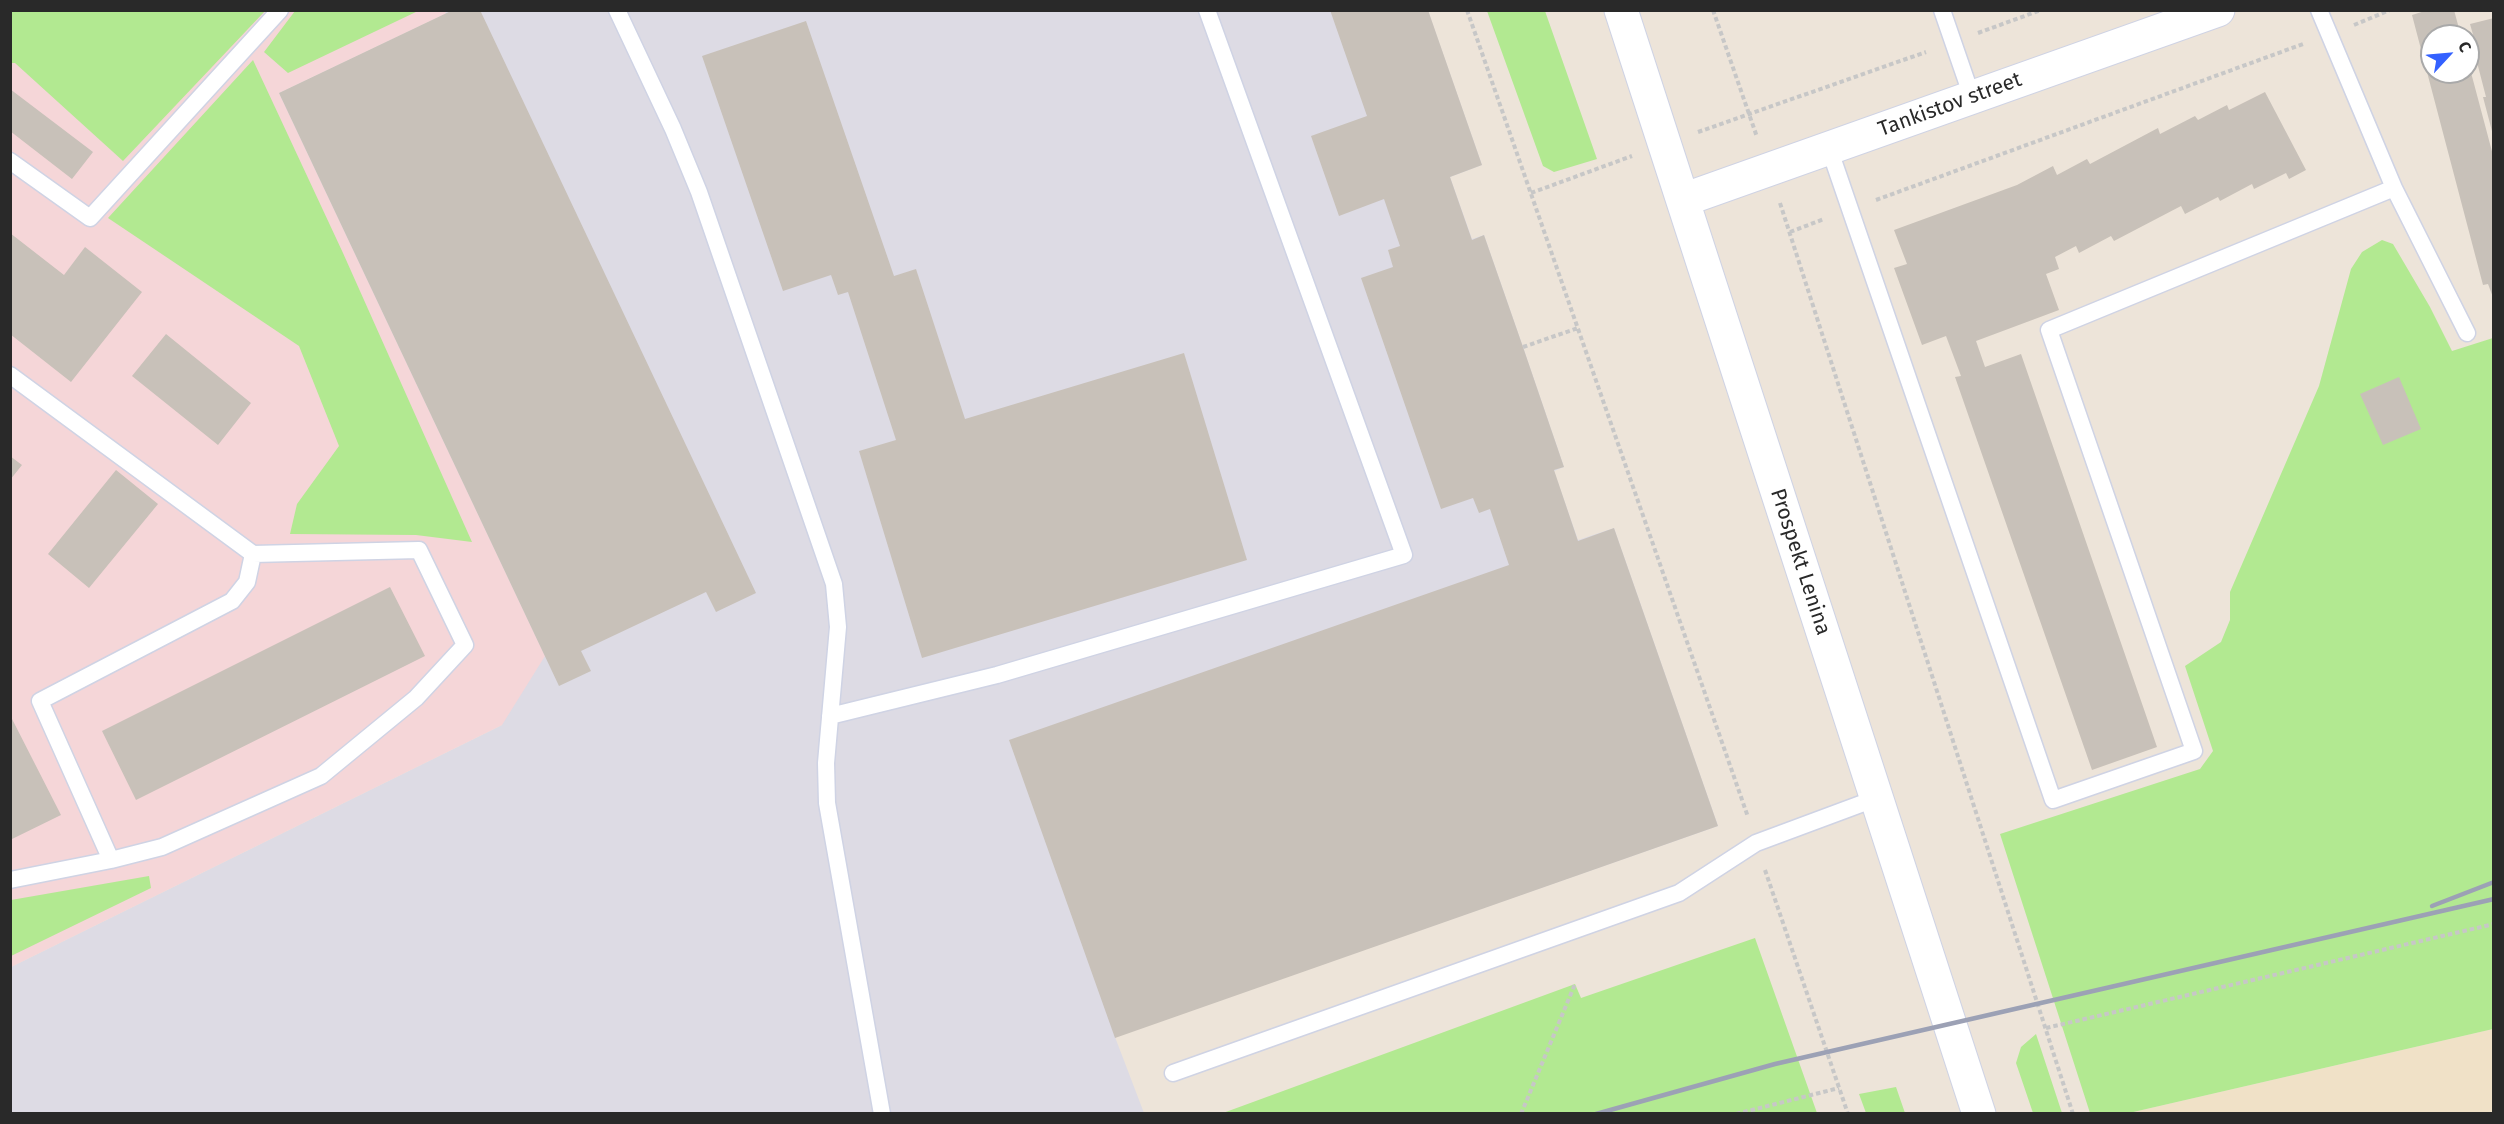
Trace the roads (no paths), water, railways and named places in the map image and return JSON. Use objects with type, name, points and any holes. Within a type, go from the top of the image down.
[{"type":"main road","name":"Prospekt Lenina","points":[[1621,10],[1979,1113]]},
{"type":"main road","name":"Tankistov street","points":[[1683,200],[2218,10]]},
{"type":"lane","points":[[10,161],[90,218],[280,10]]},
{"type":"lane","points":[[617,10],[673,129],[699,192],[827,562],[838,605],[826,763],[827,803],[882,1113]]},
{"type":"lane","points":[[830,716],[997,675],[1404,555],[1207,10]]},
{"type":"lane","points":[[1942,10],[1972,97]]},
{"type":"lane","points":[[2319,10],[2394,188],[2467,333]]},
{"type":"lane","points":[[1829,148],[2053,800],[2194,751],[2049,330],[2394,188]]},
{"type":"lane","points":[[10,375],[253,554],[419,550],[465,645],[416,698],[321,776],[162,847],[111,860],[10,880]]},
{"type":"lane","points":[[111,860],[40,701],[232,601],[247,582],[253,554]]},
{"type":"lane","points":[[1173,1073],[1679,893],[1756,843],[1876,798]]},
{"type":"railway","points":[[2432,906],[2494,882]]},
{"type":"railway","points":[[1596,1114],[1775,1064],[2494,899]]}]
